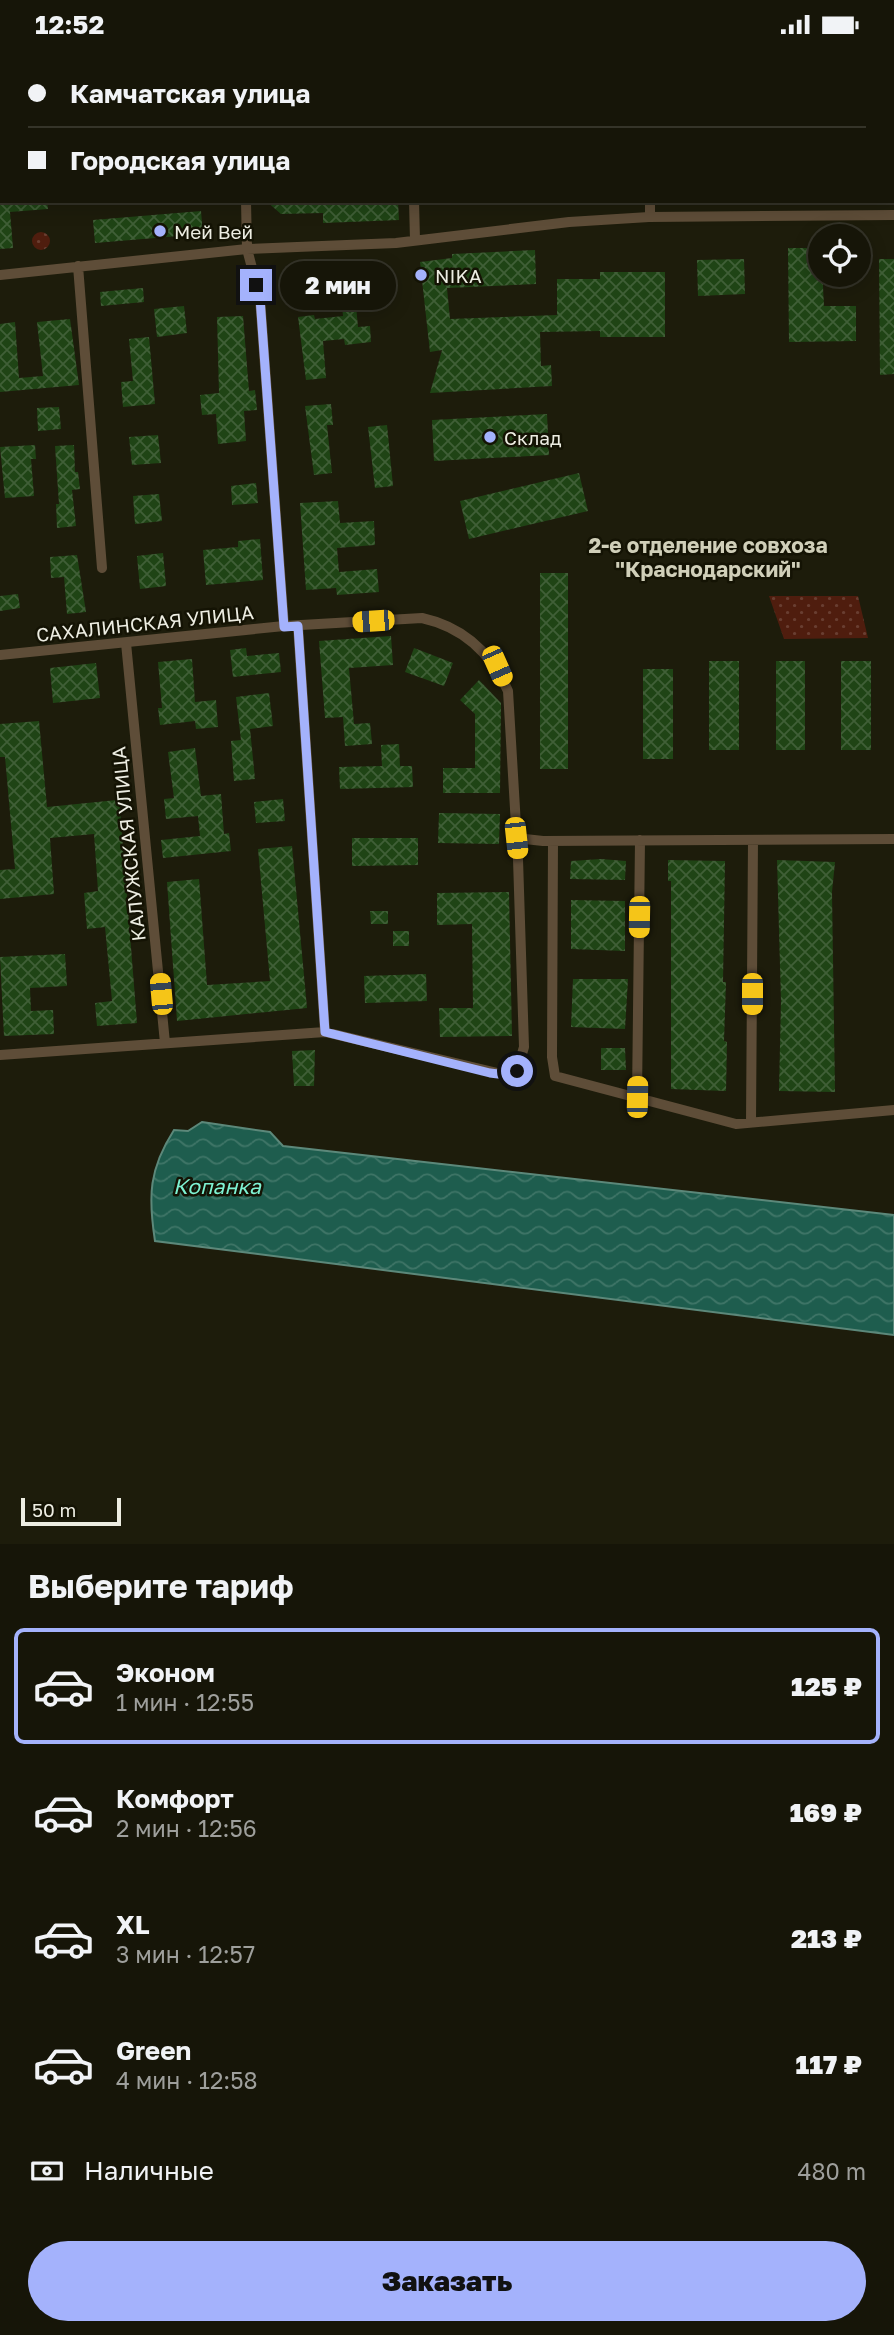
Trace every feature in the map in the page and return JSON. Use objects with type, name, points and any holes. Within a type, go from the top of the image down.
[{"type":"street","points":[[246,203],[247,249],[260,298],[284,627]]},
{"type":"street","points":[[414,203],[415,240]]},
{"type":"street","points":[[650,203],[650,217]]},
{"type":"street","points":[[0,275],[247,249],[415,240],[569,222],[650,217],[892,215]]},
{"type":"street","points":[[78,266],[102,568]]},
{"type":"street","name":"САХАЛИНСКАЯ УЛИЦА","points":[[0,655],[284,627],[422,618],[444,623],[467,637],[497,666],[508,691],[516,838],[524,1047],[517,1071],[506,1075],[490,1073],[325,1032]]},
{"type":"street","points":[[0,1055],[325,1032],[298,626]]},
{"type":"street","name":"КАЛУЖСКАЯ УЛИЦА","points":[[126,643],[165,1043]]},
{"type":"street","points":[[516,838],[553,841],[894,839]]},
{"type":"street","points":[[751,1123],[753,840]]},
{"type":"street","points":[[553,841],[552,1057],[555,1076],[736,1124],[894,1110]]},
{"type":"street","points":[[637,1097],[640,841]]},
{"type":"shaded area","points":[[41,232],[47,235],[50,241],[47,247],[41,250],[35,247],[32,241],[35,235]]},
{"type":"shaded area","points":[[769,596],[858,596],[868,638],[784,639]]},
{"type":"water","name":"Копанка","points":[[202,1122],[270,1132],[283,1146],[894,1215],[894,1335],[155,1241],[151,1196],[160,1157],[174,1130],[188,1131]]},
{"type":"building","points":[[0,203],[47,203],[48,209],[10,212],[13,248],[0,249]]},
{"type":"building","points":[[268,203],[398,203],[399,220],[323,223],[323,213],[281,214]]},
{"type":"building","points":[[201,211],[203,234],[95,243],[93,220]]},
{"type":"building","points":[[788,248],[808,248],[808,287],[823,287],[824,306],[856,306],[856,341],[789,342]]},
{"type":"building","points":[[535,250],[536,284],[447,288],[450,319],[557,315],[557,279],[600,279],[600,272],[665,272],[665,337],[600,337],[600,331],[540,332],[541,366],[551,365],[552,386],[430,393],[442,350],[430,352],[420,262],[452,258],[452,254]]},
{"type":"building","points":[[744,259],[745,294],[698,296],[697,260]]},
{"type":"building","points":[[879,259],[894,259],[894,374],[880,375]]},
{"type":"building","points":[[143,288],[144,302],[101,306],[100,292]]},
{"type":"building","points":[[355,295],[358,327],[370,326],[371,342],[345,345],[344,339],[323,341],[326,378],[306,380],[298,317],[314,315],[315,319],[343,316],[341,296]]},
{"type":"building","points":[[184,306],[187,333],[157,337],[154,309]]},
{"type":"building","points":[[243,316],[249,391],[255,390],[257,410],[244,411],[246,441],[218,444],[216,414],[202,415],[200,395],[219,393],[217,317]]},
{"type":"building","points":[[70,319],[79,385],[0,392],[0,324],[15,322],[19,378],[43,376],[37,322]]},
{"type":"building","points":[[149,337],[155,404],[123,407],[121,382],[133,381],[129,339]]},
{"type":"building","points":[[331,404],[333,425],[327,425],[332,473],[314,475],[305,406]]},
{"type":"building","points":[[59,407],[61,429],[38,431],[37,408]]},
{"type":"building","name":"Склад","points":[[547,414],[549,455],[434,461],[432,420]]},
{"type":"building","points":[[387,425],[393,486],[375,488],[368,427]]},
{"type":"building","points":[[158,435],[161,463],[132,465],[129,437]]},
{"type":"building","points":[[35,445],[36,459],[31,459],[34,496],[5,498],[0,447]]},
{"type":"building","points":[[74,445],[75,472],[78,472],[80,489],[72,490],[76,526],[57,528],[56,504],[59,504],[55,446]]},
{"type":"building","points":[[579,473],[588,511],[469,539],[460,501]]},
{"type":"building","points":[[256,483],[258,503],[232,505],[231,486]]},
{"type":"building","points":[[159,494],[162,521],[135,524],[133,496]]},
{"type":"building","points":[[338,501],[340,523],[374,521],[375,545],[337,548],[339,572],[377,569],[379,592],[337,595],[336,588],[306,590],[300,503]]},
{"type":"building","points":[[260,539],[263,580],[206,585],[203,550],[238,547],[238,541]]},
{"type":"building","points":[[163,553],[166,586],[140,589],[137,556]]},
{"type":"building","points":[[77,555],[86,612],[67,614],[64,577],[51,578],[50,557]]},
{"type":"building","points":[[540,573],[568,573],[568,769],[540,769]]},
{"type":"building","points":[[18,594],[20,608],[0,611],[0,596]]},
{"type":"building","points":[[391,636],[393,665],[349,668],[354,724],[370,723],[372,744],[345,746],[343,717],[325,718],[319,641]]},
{"type":"building","points":[[246,648],[247,656],[279,653],[281,672],[233,677],[230,650]]},
{"type":"building","points":[[414,648],[453,663],[444,686],[405,672]]},
{"type":"building","points":[[192,659],[195,702],[216,700],[218,727],[196,729],[195,721],[160,725],[158,708],[162,708],[158,662]]},
{"type":"building","points":[[709,661],[739,661],[739,750],[709,750]]},
{"type":"building","points":[[776,661],[805,661],[805,750],[776,750]]},
{"type":"building","points":[[841,661],[871,661],[871,750],[841,750]]},
{"type":"building","points":[[96,663],[100,698],[53,703],[50,668]]},
{"type":"building","points":[[643,669],[673,669],[673,759],[643,759]]},
{"type":"building","points":[[479,680],[501,703],[500,793],[443,793],[443,768],[475,768],[475,714],[460,700]]},
{"type":"building","points":[[269,693],[273,726],[250,729],[255,779],[234,781],[231,741],[241,740],[236,697]]},
{"type":"building","points":[[39,721],[47,807],[117,800],[120,808],[137,1023],[97,1026],[95,1003],[112,1001],[105,927],[87,929],[84,893],[98,891],[94,834],[50,838],[54,894],[0,899],[0,870],[15,869],[5,757],[0,757],[0,724]]},
{"type":"building","points":[[399,744],[400,766],[412,766],[413,787],[340,789],[339,767],[382,766],[381,745]]},
{"type":"building","points":[[195,748],[201,796],[221,794],[224,834],[229,833],[231,851],[163,858],[161,840],[200,836],[198,816],[166,819],[164,799],[174,798],[168,752]]},
{"type":"building","points":[[283,799],[285,821],[256,823],[254,802]]},
{"type":"building","points":[[439,813],[500,814],[499,844],[438,843]]},
{"type":"building","points":[[352,838],[418,838],[418,865],[352,866]]},
{"type":"building","points":[[292,846],[307,1008],[177,1021],[167,882],[199,879],[207,985],[270,981],[258,849]]},
{"type":"building","points":[[668,860],[725,861],[723,982],[726,982],[726,1091],[671,1089],[671,881],[668,881]]},
{"type":"building","points":[[777,860],[835,862],[832,892],[835,1092],[779,1091],[781,1001]]},
{"type":"building","points":[[571,861],[626,861],[625,880],[570,879]]},
{"type":"building","points":[[509,892],[512,1036],[440,1037],[439,1008],[473,1008],[472,924],[437,925],[437,893]]},
{"type":"building","points":[[571,900],[625,901],[625,951],[571,949]]},
{"type":"building","points":[[370,911],[388,911],[388,924],[371,924]]},
{"type":"building","points":[[393,931],[409,931],[409,946],[393,946]]},
{"type":"building","points":[[65,954],[67,986],[30,988],[31,1011],[53,1010],[54,1034],[4,1036],[0,957]]},
{"type":"building","points":[[426,974],[427,1001],[365,1003],[364,976]]},
{"type":"building","points":[[573,979],[628,979],[625,1029],[571,1027]]},
{"type":"building","points":[[601,1048],[625,1048],[626,1070],[601,1070]]},
{"type":"building","points":[[315,1050],[314,1086],[294,1086],[292,1051]]},
{"type":"place","name":"Мей Вей","points":[[160,231]]},
{"type":"place","name":"NIKA","points":[[421,275]]},
{"type":"place","name":"Склад","points":[[490,437]]},
{"type":"district","name":"2-е отделение совхоза \"Краснодарский\"","points":[[708,557]]},
{"type":"route","points":[[256,285],[260,298],[284,627],[298,626],[325,1032],[490,1073],[506,1075],[517,1071]]}]
